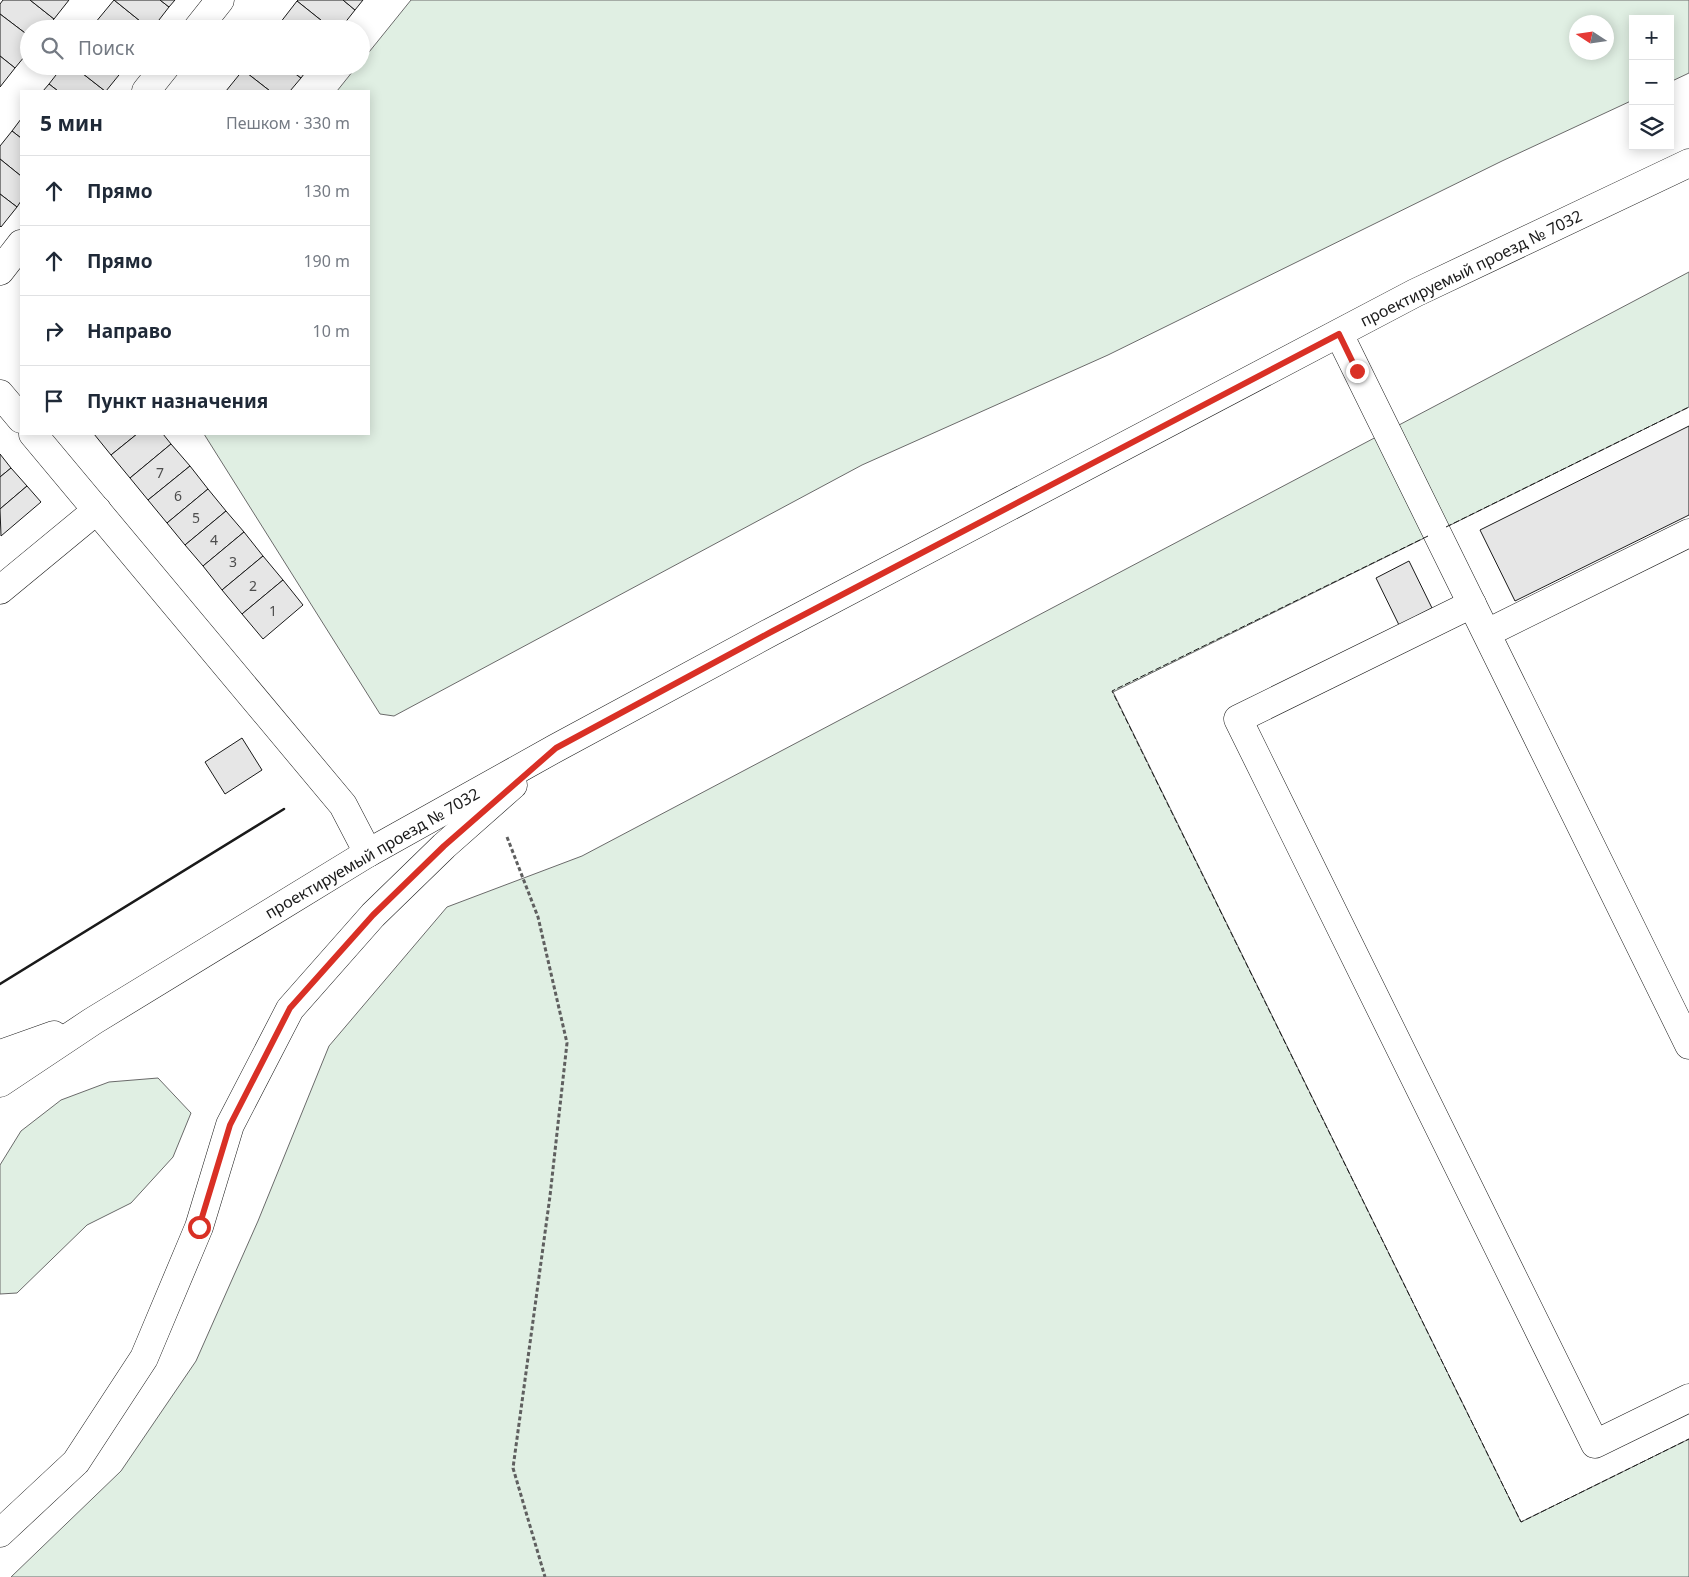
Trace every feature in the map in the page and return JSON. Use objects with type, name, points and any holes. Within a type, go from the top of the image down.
[{"type":"main road","points":[[204,20],[220,0]]},
{"type":"main road","points":[[147,90],[159,75]]},
{"type":"main road","name":"проектируемый проезд № 7032","points":[[0,1083],[93,1021],[368,853],[556,748],[771,632],[1416,293],[1689,163]]},
{"type":"main road","points":[[0,270],[20,245]]},
{"type":"main road","points":[[1339,334],[1689,1045]]},
{"type":"main road","points":[[0,394],[20,418]]},
{"type":"main road","points":[[34,435],[343,805],[368,853]]},
{"type":"main road","points":[[0,590],[97,510]]},
{"type":"main road","points":[[1486,633],[1689,533]]},
{"type":"main road","points":[[1472,604],[1238,719],[1595,1444],[1689,1398]]},
{"type":"main road","points":[[0,1533],[76,1462],[144,1358],[199,1227],[230,1125],[290,1008],[373,915],[444,846],[556,748]]},
{"type":"main road","points":[[0,1054],[93,1021]]},
{"type":"path","points":[[507,837],[538,917],[567,1043],[550,1196],[513,1468],[544,1577]]},
{"type":"green space","points":[[411,0],[1689,0],[1689,73],[1674,80],[1674,15],[1629,15],[1629,102],[1502,161],[1108,355],[862,465],[394,716],[380,714],[205,435],[370,435],[370,90],[338,90],[350,75],[370,75],[370,51]]},
{"type":"green space","points":[[1689,272],[1689,407],[1113,692],[1521,1522],[1689,1439],[1689,1577],[11,1577],[121,1471],[196,1361],[258,1221],[329,1046],[447,907],[582,856]]},
{"type":"green space","points":[[158,1078],[191,1113],[173,1157],[131,1203],[87,1225],[17,1293],[0,1294],[0,1165],[21,1131],[61,1100],[109,1082]]},
{"type":"building","points":[[3,0],[30,0],[54,19],[20,20],[20,29],[0,14],[0,4]]},
{"type":"building","points":[[30,0],[69,0],[54,19]]},
{"type":"building","points":[[114,0],[139,20],[97,20]]},
{"type":"building","points":[[114,0],[160,0],[169,7],[159,20],[139,20]]},
{"type":"building","points":[[160,0],[175,0],[169,7]]},
{"type":"building","points":[[343,0],[355,10],[347,20],[321,20],[297,1]]},
{"type":"building","points":[[343,0],[363,0],[355,10]]},
{"type":"building","points":[[297,1],[321,20],[282,20]]},
{"type":"building","points":[[0,14],[20,29],[20,62],[15,68],[0,56]]},
{"type":"building","points":[[0,56],[15,68],[0,87]]},
{"type":"building","points":[[56,75],[85,75],[104,90],[57,90],[49,84]]},
{"type":"building","points":[[85,75],[119,75],[107,90],[104,90]]},
{"type":"building","points":[[239,75],[249,75],[269,90],[227,90]]},
{"type":"building","points":[[249,75],[297,75],[301,78],[291,90],[269,90]]},
{"type":"building","points":[[49,84],[57,90],[44,90]]},
{"type":"building","points":[[20,120],[20,137],[12,131]]},
{"type":"building","points":[[12,131],[20,137],[20,175],[0,159],[0,146]]},
{"type":"building","points":[[0,159],[20,175],[20,202],[17,207],[0,194]]},
{"type":"building","points":[[0,194],[17,207],[1,227],[0,226]]},
{"type":"building","points":[[1689,426],[1689,515],[1515,601],[1480,530]]},
{"type":"building","points":[[95,435],[136,435],[111,455]]},
{"type":"building","points":[[136,435],[164,435],[171,444],[130,478],[111,455]]},
{"type":"building","points":[[171,444],[190,466],[148,500],[130,478]]},
{"type":"building","points":[[0,454],[11,468],[0,477]]},
{"type":"building","points":[[190,466],[208,489],[167,523],[148,500]]},
{"type":"building","points":[[11,468],[27,486],[0,509],[0,477]]},
{"type":"building","points":[[27,486],[41,502],[1,536],[0,509]]},
{"type":"building","points":[[208,489],[226,511],[185,545],[167,523]]},
{"type":"building","points":[[226,511],[244,532],[203,566],[185,545]]},
{"type":"building","points":[[244,532],[263,556],[222,590],[203,566]]},
{"type":"building","points":[[263,556],[283,580],[242,614],[222,590]]},
{"type":"building","points":[[1409,561],[1432,608],[1399,625],[1376,578]]},
{"type":"building","points":[[283,580],[303,605],[263,639],[242,614]]},
{"type":"building","points":[[242,738],[262,770],[225,794],[205,762]]},
{"type":"fence","points":[[1446,527],[1689,407]]},
{"type":"fence","points":[[1428,536],[1112,691],[1521,1522],[1689,1439]]},
{"type":"wall","points":[[0,984],[284,809]]},
{"type":"route","points":[[199,1227],[230,1125],[290,1008],[373,915],[444,846],[556,748],[771,632],[1339,334],[1357,371]]}]
